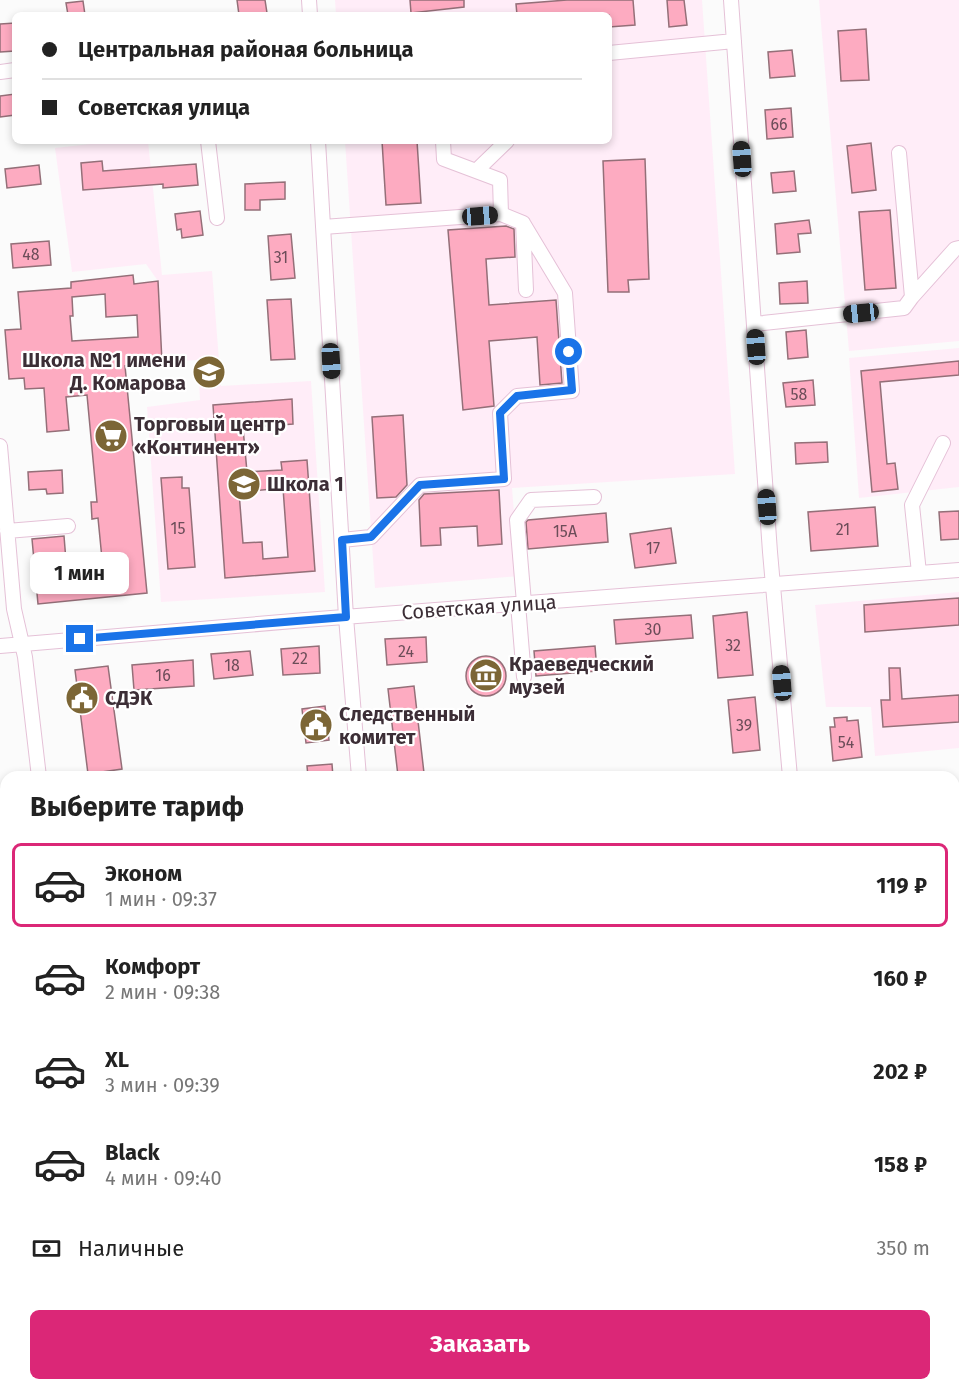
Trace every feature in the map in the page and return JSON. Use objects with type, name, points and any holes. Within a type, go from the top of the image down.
[{"type":"street","points":[[731,0],[773,585],[789,771]]},
{"type":"street","points":[[612,53],[734,41]]},
{"type":"street","points":[[208,144],[217,218]]},
{"type":"street","points":[[318,144],[346,617],[359,771]]},
{"type":"street","points":[[443,144],[444,159],[500,180],[501,214]]},
{"type":"street","points":[[476,171],[504,144]]},
{"type":"street","points":[[899,153],[912,297]]},
{"type":"street","points":[[323,227],[501,214],[523,223],[565,293],[572,390],[517,396],[500,413],[504,479],[420,485],[371,537],[342,540]]},
{"type":"street","points":[[523,223],[526,290]]},
{"type":"street","points":[[754,324],[904,308],[955,249],[959,248]]},
{"type":"street","points":[[919,573],[912,505],[943,443]]},
{"type":"street","points":[[0,446],[14,609],[23,644],[38,771]]},
{"type":"street","points":[[524,677],[517,520],[531,500],[594,497]]},
{"type":"street","points":[[8,531],[68,526]]},
{"type":"street","name":"Советская улица","points":[[0,646],[959,570]]},
{"type":"shaded area","points":[[335,0],[702,0],[735,474],[512,488],[519,576],[375,588],[345,144],[612,144],[612,12],[336,12]]},
{"type":"shaded area","points":[[819,0],[959,0],[959,341],[849,351]]},
{"type":"shaded area","name":"Школа №1 имени Д. Комарова","points":[[90,144],[148,144],[162,275],[212,271],[221,386],[311,381],[325,592],[161,602],[147,407],[200,400],[198,360],[162,362],[158,281],[146,264],[72,272],[55,148]]},
{"type":"shaded area","points":[[959,348],[959,487],[859,498],[849,358]]},
{"type":"shaded area","points":[[959,592],[959,748],[875,756],[871,707],[826,707],[815,605]]},
{"type":"building","points":[[237,0],[265,0],[267,12],[239,12]]},
{"type":"building","points":[[410,0],[464,0],[464,7],[411,12]]},
{"type":"building","points":[[567,0],[633,0],[635,25],[612,27],[612,12],[517,12],[516,4]]},
{"type":"building","points":[[667,0],[684,0],[687,25],[669,27]]},
{"type":"building","points":[[83,1],[85,12],[68,12],[66,3]]},
{"type":"building","points":[[12,23],[12,51],[0,52],[0,24]]},
{"type":"building","points":[[866,29],[869,80],[841,81],[838,31]]},
{"type":"building","points":[[792,50],[795,76],[770,78],[768,52]]},
{"type":"building","points":[[12,94],[12,115],[0,117],[0,96]]},
{"type":"building","points":[[791,108],[793,137],[767,139],[765,110]]},
{"type":"building","points":[[871,143],[876,190],[852,193],[847,146]]},
{"type":"building","points":[[382,144],[417,144],[421,203],[386,205]]},
{"type":"building","points":[[645,159],[649,279],[628,280],[629,292],[608,292],[603,161]]},
{"type":"building","points":[[102,161],[103,171],[196,164],[198,185],[163,188],[163,184],[83,190],[81,163]]},
{"type":"building","points":[[39,165],[41,184],[7,188],[5,169]]},
{"type":"building","points":[[794,171],[796,191],[773,193],[771,173]]},
{"type":"building","points":[[285,182],[285,199],[260,200],[260,210],[245,210],[245,184]]},
{"type":"building","points":[[890,210],[896,288],[865,290],[859,212]]},
{"type":"building","points":[[200,211],[203,235],[182,238],[181,229],[177,230],[175,214]]},
{"type":"building","points":[[809,220],[811,233],[798,234],[800,252],[777,254],[775,224]]},
{"type":"building","points":[[506,226],[514,229],[515,257],[486,259],[489,305],[556,300],[562,383],[540,385],[537,337],[489,341],[494,406],[463,410],[448,230]]},
{"type":"building","points":[[291,234],[295,278],[271,280],[268,236]]},
{"type":"building","points":[[49,241],[51,265],[13,268],[11,244]]},
{"type":"building","points":[[133,275],[134,284],[158,281],[162,362],[125,366],[147,593],[38,604],[32,539],[64,536],[67,573],[103,569],[98,518],[92,519],[91,502],[97,502],[87,395],[66,397],[69,430],[47,432],[44,388],[25,389],[24,378],[9,379],[5,330],[21,329],[18,292],[71,288],[71,282]],"holes":[[[105,294],[106,317],[137,315],[138,337],[72,341],[70,316],[73,316],[72,297]]]},
{"type":"building","points":[[807,281],[808,303],[780,304],[779,283]]},
{"type":"building","points":[[291,299],[295,359],[271,360],[267,300]]},
{"type":"building","points":[[806,330],[808,357],[788,359],[786,332]]},
{"type":"building","points":[[959,361],[959,375],[880,382],[887,464],[895,463],[898,489],[872,492],[861,371]]},
{"type":"building","points":[[813,380],[815,405],[786,407],[783,383]]},
{"type":"building","points":[[292,399],[293,424],[243,428],[247,472],[282,470],[281,462],[307,460],[315,571],[225,578],[213,405]],"holes":[[[283,488],[288,557],[263,559],[262,542],[243,543],[239,492]]]},
{"type":"building","points":[[403,415],[407,485],[396,497],[377,498],[372,417]]},
{"type":"building","points":[[827,442],[828,462],[796,464],[795,443]]},
{"type":"building","points":[[62,470],[63,493],[47,494],[46,489],[29,490],[28,472]]},
{"type":"building","points":[[182,477],[182,488],[189,488],[195,567],[168,569],[161,478]]},
{"type":"building","points":[[499,490],[502,544],[478,546],[477,526],[440,528],[441,545],[421,546],[419,500],[424,494]]},
{"type":"building","points":[[875,507],[878,546],[811,551],[808,512]]},
{"type":"building","points":[[959,511],[959,539],[941,540],[939,512]]},
{"type":"building","points":[[606,513],[608,542],[528,549],[526,522],[528,520]]},
{"type":"building","points":[[671,528],[676,563],[635,568],[630,534]]},
{"type":"building","points":[[959,598],[959,625],[865,632],[864,605]]},
{"type":"building","points":[[747,612],[753,675],[718,678],[713,616]]},
{"type":"building","points":[[691,615],[693,638],[616,644],[614,620]]},
{"type":"building","points":[[426,637],[427,662],[387,665],[385,639]]},
{"type":"building","points":[[319,646],[320,673],[283,675],[281,649]]},
{"type":"building","points":[[595,646],[597,671],[536,676],[534,651]]},
{"type":"building","points":[[250,651],[253,675],[214,679],[211,654]]},
{"type":"building","name":"Краеведческий музей","points":[[486,656],[500,662],[506,676],[500,690],[486,696],[472,690],[466,676],[472,662]]},
{"type":"building","points":[[193,660],[194,686],[134,690],[132,665]]},
{"type":"building","points":[[108,666],[122,769],[88,771],[75,670]]},
{"type":"building","points":[[889,668],[900,668],[902,699],[959,695],[959,722],[883,727],[881,700],[890,700]]},
{"type":"building","points":[[414,686],[424,771],[397,771],[388,689]]},
{"type":"building","points":[[755,697],[760,750],[733,753],[728,700]]},
{"type":"building","name":"Следственный комитет","points":[[325,706],[329,740],[306,743],[302,709]]},
{"type":"building","points":[[847,717],[847,721],[858,720],[862,757],[833,761],[830,727],[835,727],[834,718]]},
{"type":"building","points":[[332,764],[333,771],[307,771],[307,766]]},
{"type":"place","name":"Школа №1 имени Д. Комарова","points":[[209,372]]},
{"type":"place","name":"Торговый центр «Континент»","points":[[111,436]]},
{"type":"place","name":"Школа 1","points":[[244,484]]},
{"type":"place","name":"Краеведческий музей","points":[[486,675]]},
{"type":"place","name":"СДЭК","points":[[82,698]]},
{"type":"place","name":"Следственный комитет","points":[[316,725]]},
{"type":"route","points":[[80,639],[346,617],[342,540],[371,537],[420,485],[504,479],[500,413],[517,396],[572,390],[569,352]]}]
